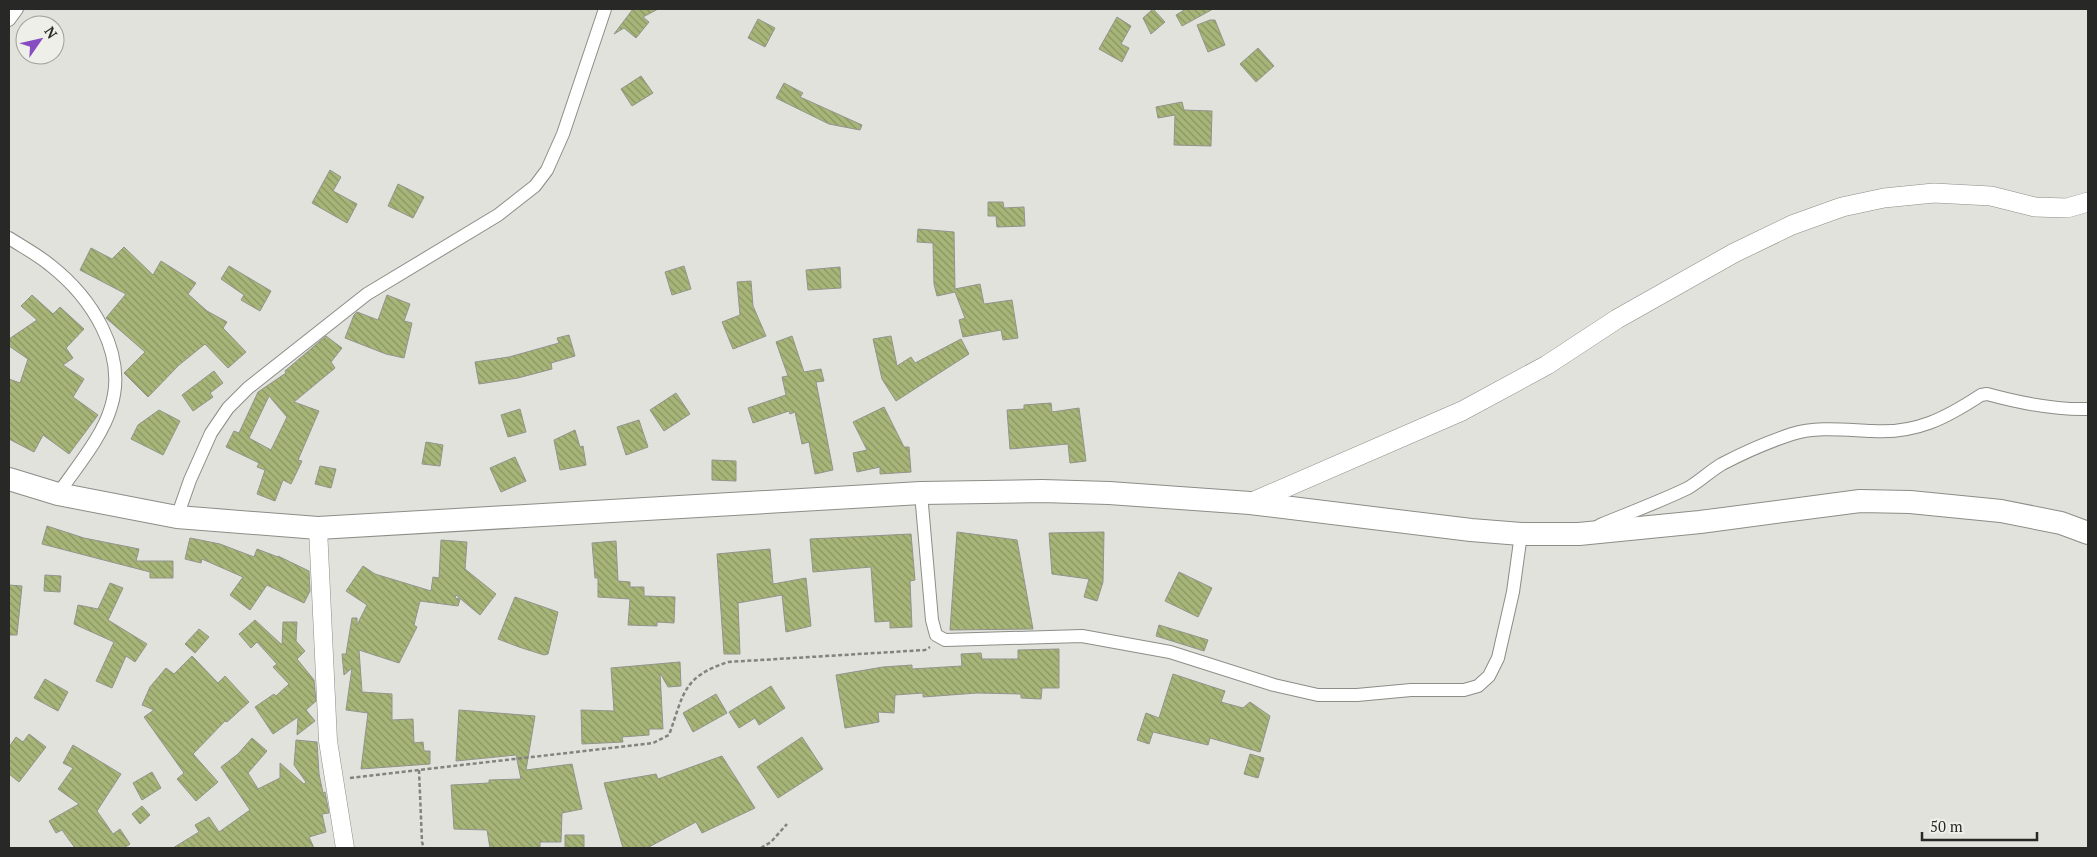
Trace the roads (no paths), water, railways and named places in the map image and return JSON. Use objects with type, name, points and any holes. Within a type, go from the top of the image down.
[{"type":"highway","points":[[9,479],[58,494],[177,517],[318,528],[921,493],[1042,491],[1109,493],[1250,503],[1471,530],[1521,534],[1579,534],[1700,522],[1860,501],[1910,502],[2001,511],[2061,523],[2088,532]]},
{"type":"main road","points":[[1250,503],[1471,406],[1547,365],[1618,319],[1704,269],[1792,226],[1834,210],[1884,198],[1934,193],[1991,196],[2035,207],[2067,208],[2088,202]]},
{"type":"main road","points":[[318,528],[328,741],[345,848]]},
{"type":"street","points":[[9,20],[17,9]]},
{"type":"street","points":[[177,517],[190,480],[211,433],[228,408],[248,388],[367,294],[498,214],[535,186],[547,170],[563,134],[605,9]]},
{"type":"street","points":[[9,238],[50,264],[91,307],[106,336],[114,365],[116,386],[111,408],[101,429],[58,494]]},
{"type":"street","points":[[1579,534],[1689,487],[1722,465],[1758,446],[1795,433],[1843,428],[1874,431],[1899,430],[1924,426],[1944,419],[1981,395],[1987,394],[2045,406],[2088,409]]},
{"type":"street","points":[[921,493],[932,620],[936,635],[945,640],[1082,636],[1170,652],[1266,683],[1318,695],[1357,695],[1411,690],[1464,690],[1478,686],[1489,676],[1498,658],[1513,592],[1521,534]]}]
